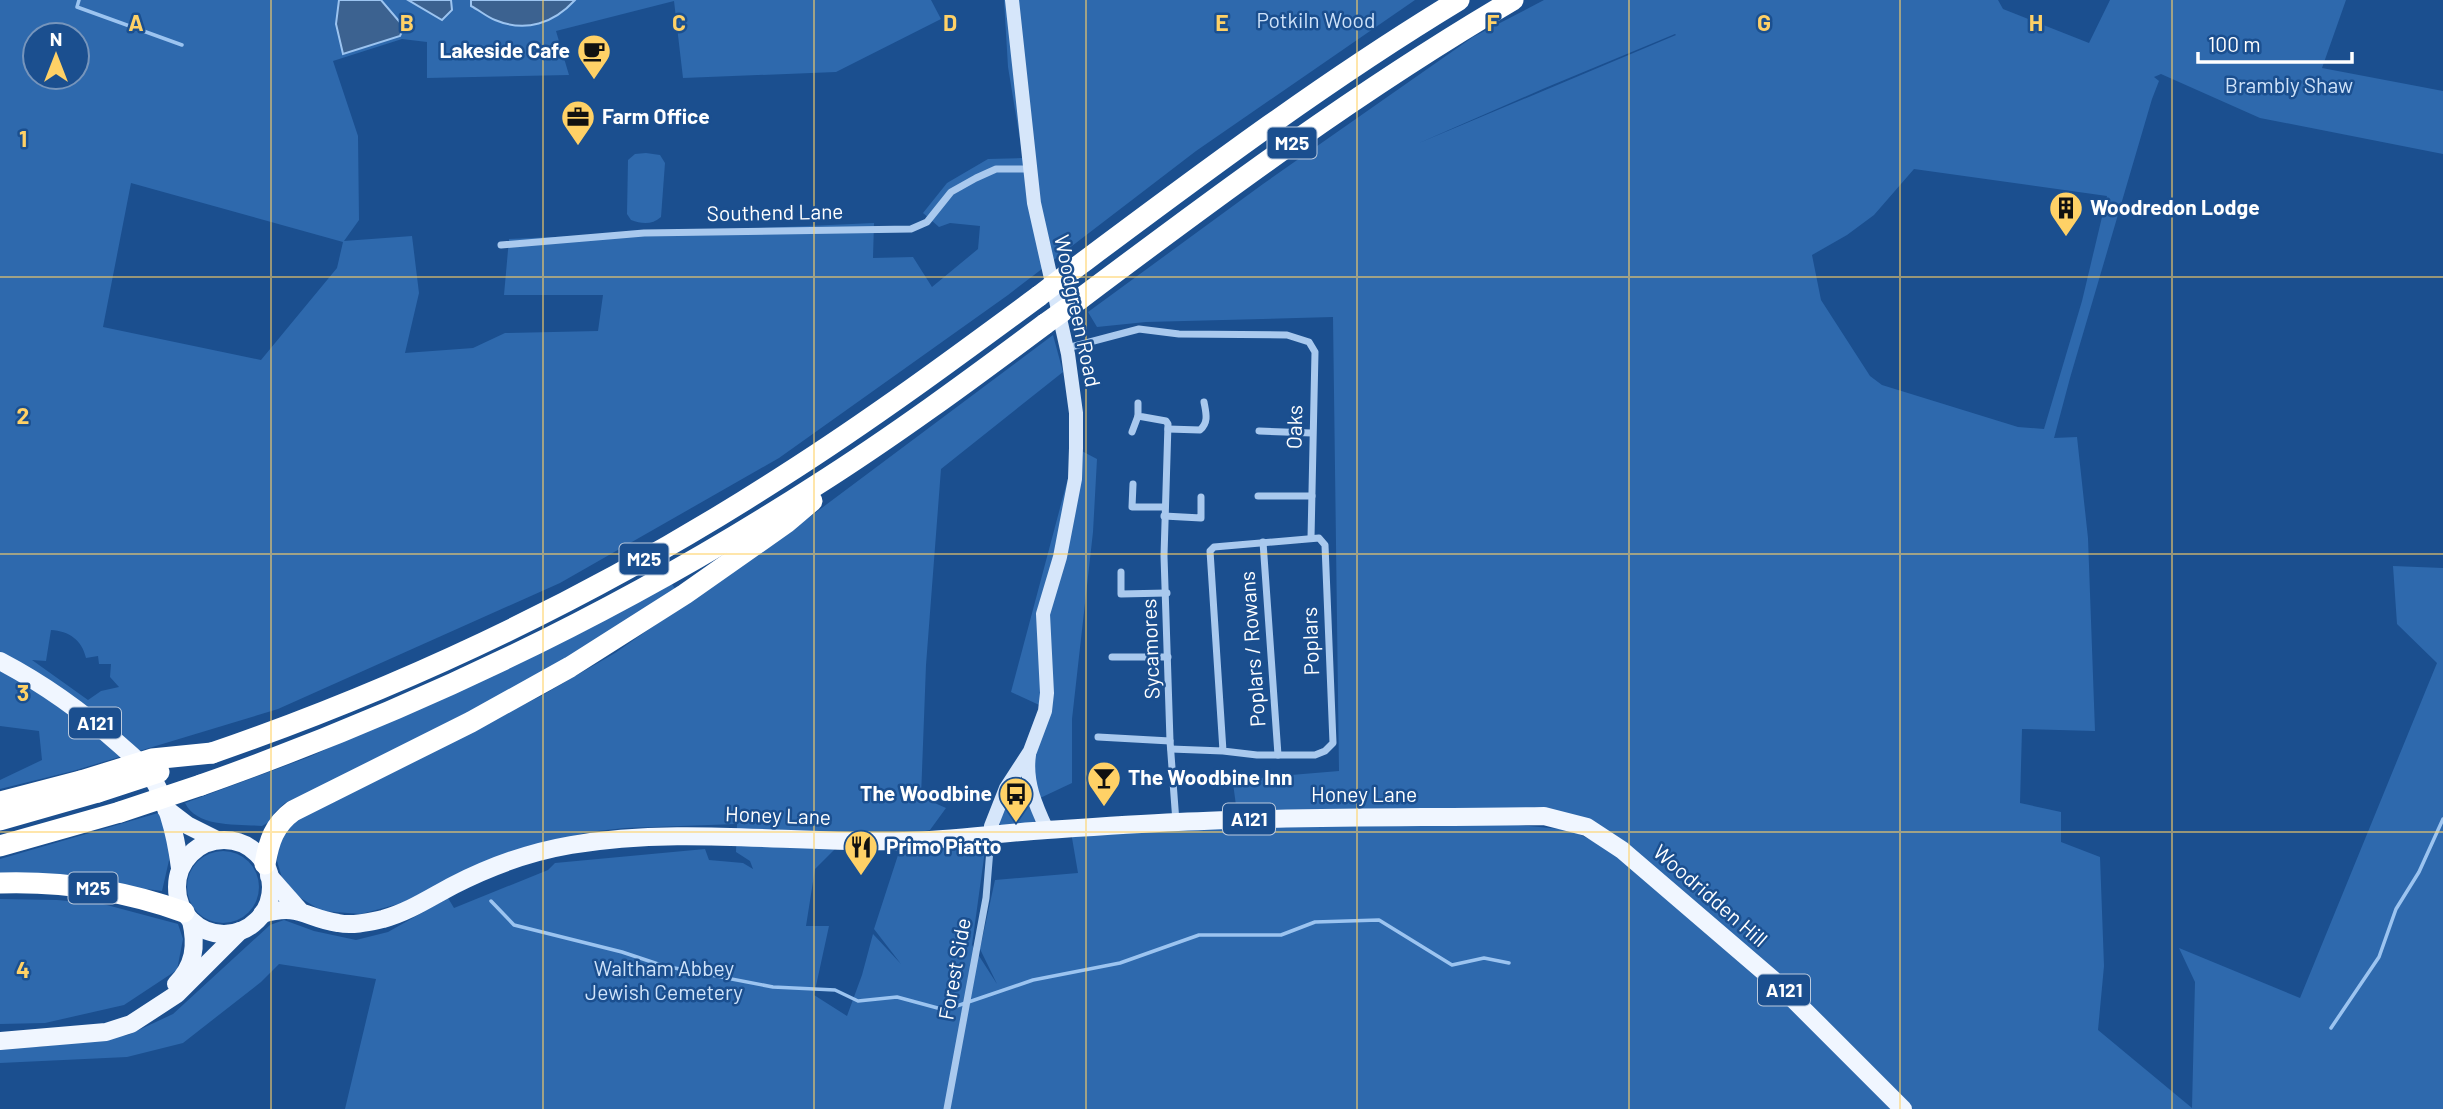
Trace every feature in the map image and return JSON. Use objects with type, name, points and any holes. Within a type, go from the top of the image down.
[{"type":"highway","name":"M25","points":[[0,820],[89,787],[212,753],[301,721],[452,657],[645,559],[739,504],[832,444],[1039,296],[1291,110],[1459,0]]},
{"type":"highway","name":"M25","points":[[0,846],[120,812],[315,743],[405,705],[572,626],[728,540],[862,455],[1352,101],[1513,0]]},
{"type":"highway","name":"M25","points":[[267,870],[274,831],[293,811],[471,722],[629,631],[786,523],[862,455]]},
{"type":"highway","name":"M25","points":[[0,802],[89,787]]},
{"type":"highway","name":"M25","points":[[0,883],[58,883],[90,887],[139,897],[187,917]]},
{"type":"main road","name":"A121","points":[[0,661],[76,708],[150,775],[166,809],[180,868]]},
{"type":"main road","points":[[166,809],[187,825],[217,840]]},
{"type":"main road","name":"Honey Lane","points":[[262,914],[299,910],[339,923],[359,923],[386,918],[513,859],[569,846],[669,836],[883,842],[934,841],[1048,830],[1254,819],[1544,816],[1567,821]]},
{"type":"main road","name":"Woodridden Hill","points":[[1567,821],[1587,827],[1622,850],[1732,943],[1822,1026],[1903,1109]]},
{"type":"main road","points":[[68,1034],[127,1013],[172,988],[184,976],[194,956],[195,939],[177,892],[180,868],[195,849],[217,840],[243,844],[253,850],[299,910]]},
{"type":"main road","points":[[187,917],[213,933],[227,934],[249,927],[262,914],[270,898],[267,870]]},
{"type":"main road","points":[[0,1041],[107,1032],[131,1024],[177,994],[240,931]]},
{"type":"street","name":"Woodgreen Road","points":[[991,835],[991,826],[1006,788],[1030,751],[1038,733],[1047,693],[1043,614],[1060,557],[1075,479],[1076,413],[1067,348],[1040,235],[1029,169],[1012,0]]},
{"type":"street","name":"Southend Lane","points":[[500,245],[643,233],[911,229],[927,222],[951,192],[975,178],[996,169],[1029,169]]},
{"type":"street","name":"Oaks","points":[[1067,348],[1139,329],[1179,334],[1287,335],[1309,342],[1315,352],[1311,538]]},
{"type":"street","points":[[1138,416],[1166,421],[1168,429],[1200,430],[1207,417],[1204,402]]},
{"type":"street","points":[[1132,432],[1138,416],[1138,403]]},
{"type":"street","name":"Sycamores","points":[[1168,429],[1164,556],[1170,745],[1176,822]]},
{"type":"street","points":[[1259,431],[1312,433]]},
{"type":"street","points":[[1133,484],[1132,507],[1165,507]]},
{"type":"street","points":[[1258,496],[1312,496]]},
{"type":"street","points":[[1164,516],[1201,518],[1201,497]]},
{"type":"street","points":[[1223,751],[1210,551],[1214,547],[1311,538]]},
{"type":"street","name":"Poplars","points":[[1278,755],[1315,755],[1325,751],[1333,743],[1325,545],[1319,538],[1311,538]]},
{"type":"street","name":"Poplars / Rowans","points":[[1263,541],[1278,755]]},
{"type":"street","points":[[1121,572],[1121,594],[1167,593]]},
{"type":"street","points":[[1112,657],[1168,657]]},
{"type":"street","points":[[1098,737],[1248,755],[1278,755]]},
{"type":"street","name":"Woodgreen Road","points":[[1030,751],[1028,777],[1032,796],[1048,830]]},
{"type":"street","name":"Forest Side","points":[[947,1109],[986,898],[991,835]]},
{"type":"green space","name":"Potkiln Wood","points":[[0,0],[931,0],[941,19],[836,72],[683,78],[674,1],[556,31],[569,75],[427,78],[427,42],[402,39],[333,61],[358,136],[359,220],[344,241],[412,236],[419,293],[405,353],[473,348],[505,333],[598,331],[603,295],[504,295],[509,239],[874,223],[873,258],[913,257],[932,287],[978,249],[980,226],[950,223],[939,227],[923,213],[947,183],[988,159],[1023,158],[1008,67],[1004,0],[1415,0],[1196,151],[1008,295],[779,458],[560,583],[278,709],[73,771],[0,789],[0,780],[42,760],[39,731],[0,726]],"holes":[[[131,183],[343,242],[337,268],[261,360],[103,327]],[[51,630],[64,632],[78,641],[86,658],[98,656],[99,664],[111,664],[110,677],[119,687],[101,691],[88,700],[32,660],[46,661]]]},
{"type":"green space","name":"Brambly Shaw","points":[[1544,0],[1998,0],[2003,9],[2089,43],[2110,0],[2346,0],[2322,68],[2443,91],[2443,154],[2260,118],[2161,74],[2154,77],[2159,81],[2054,438],[2077,437],[2088,538],[2095,731],[2022,729],[2020,803],[2061,812],[2061,842],[2100,857],[2104,966],[2098,1030],[2192,1108],[2195,982],[2179,948],[2300,998],[2437,663],[2397,624],[2393,566],[2443,568],[2443,1109],[1912,1109],[1589,823],[1258,813],[1261,804],[1237,813],[1233,783],[1267,777],[1339,771],[1333,317],[1146,322],[1097,327],[1088,312],[1263,184],[1473,37]],"holes":[[[1676,35],[1419,143],[1545,88]],[[1914,169],[2107,196],[2082,301],[2044,429],[2018,427],[1882,385],[1870,376],[1821,300],[1812,255],[1847,235],[1874,215]]]},
{"type":"green space","points":[[635,154],[660,155],[665,163],[661,217],[647,223],[631,220],[627,214],[628,160]]},
{"type":"green space","name":"Waltham Abbey Jewish Cemetery","points":[[1053,335],[1063,372],[941,469],[926,665],[921,797],[946,808],[930,830],[911,834],[850,834],[815,869],[806,926],[829,926],[814,995],[847,1016],[873,934],[901,964],[874,929],[899,852],[986,843],[972,945],[997,984],[980,949],[995,880],[1078,873],[1071,832],[1238,829],[1355,823],[1489,822],[1570,830],[1606,847],[1800,1015],[1891,1109],[345,1109],[376,979],[279,964],[261,982],[183,1043],[127,1057],[0,1063],[0,1047],[39,1047],[128,1035],[173,1014],[270,925],[284,920],[314,931],[356,940],[388,932],[448,898],[454,908],[548,870],[555,863],[705,849],[709,860],[743,863],[753,869],[750,861],[736,852],[737,824],[588,832],[489,860],[402,903],[361,914],[322,911],[294,894],[282,878],[277,861],[278,847],[291,821],[541,696],[615,653],[807,519]]},
{"type":"green space","points":[[1076,448],[1097,459],[1093,532],[1072,719],[1072,783],[1038,799],[1032,754],[1050,710],[1011,692]]},
{"type":"green space","points":[[672,584],[677,592],[562,663],[354,771],[285,803],[269,822],[262,826],[208,821],[191,811],[185,803],[309,757],[565,641]]},
{"type":"green space","points":[[1019,779],[1025,787],[1035,821],[1030,824],[1002,826],[999,823],[1006,800]]},
{"type":"green space","points":[[165,811],[170,856],[162,891],[114,885],[0,881],[0,859]]},
{"type":"green space","points":[[223,851],[237,854],[249,861],[256,873],[259,887],[256,901],[249,913],[237,920],[223,923],[209,920],[197,913],[190,901],[187,887],[190,873],[197,861],[209,854]]},
{"type":"green space","points":[[0,899],[103,904],[178,924],[183,939],[177,970],[124,1005],[45,1023],[0,1024]]},
{"type":"shaded area","points":[[339,0],[381,0],[404,27],[400,36],[343,54],[336,24]]},
{"type":"shaded area","points":[[408,0],[451,0],[452,10],[442,20]]},
{"type":"shaded area","points":[[471,0],[575,0],[549,20],[518,26],[489,17],[471,6]]},
{"type":"waterway","points":[[79,0],[77,7],[182,45]]},
{"type":"waterway","points":[[2331,1028],[2379,957],[2396,909],[2419,872],[2443,819]]},
{"type":"waterway","points":[[491,901],[514,925],[622,952],[664,966],[773,987],[835,990],[858,1001],[897,997],[945,1010],[1033,980],[1120,963],[1199,935],[1281,935],[1315,922],[1379,920],[1452,965],[1484,958],[1509,963]]},
{"type":"place","name":"Lakeside Cafe","points":[[594,81]]},
{"type":"place","name":"Farm Office","points":[[578,147]]},
{"type":"place","name":"Woodredon Lodge","points":[[2066,238]]},
{"type":"place","name":"The Woodbine Inn","points":[[1104,808]]},
{"type":"place","name":"The Woodbine","points":[[1016,824]]},
{"type":"place","name":"Primo Piatto","points":[[861,877]]}]
